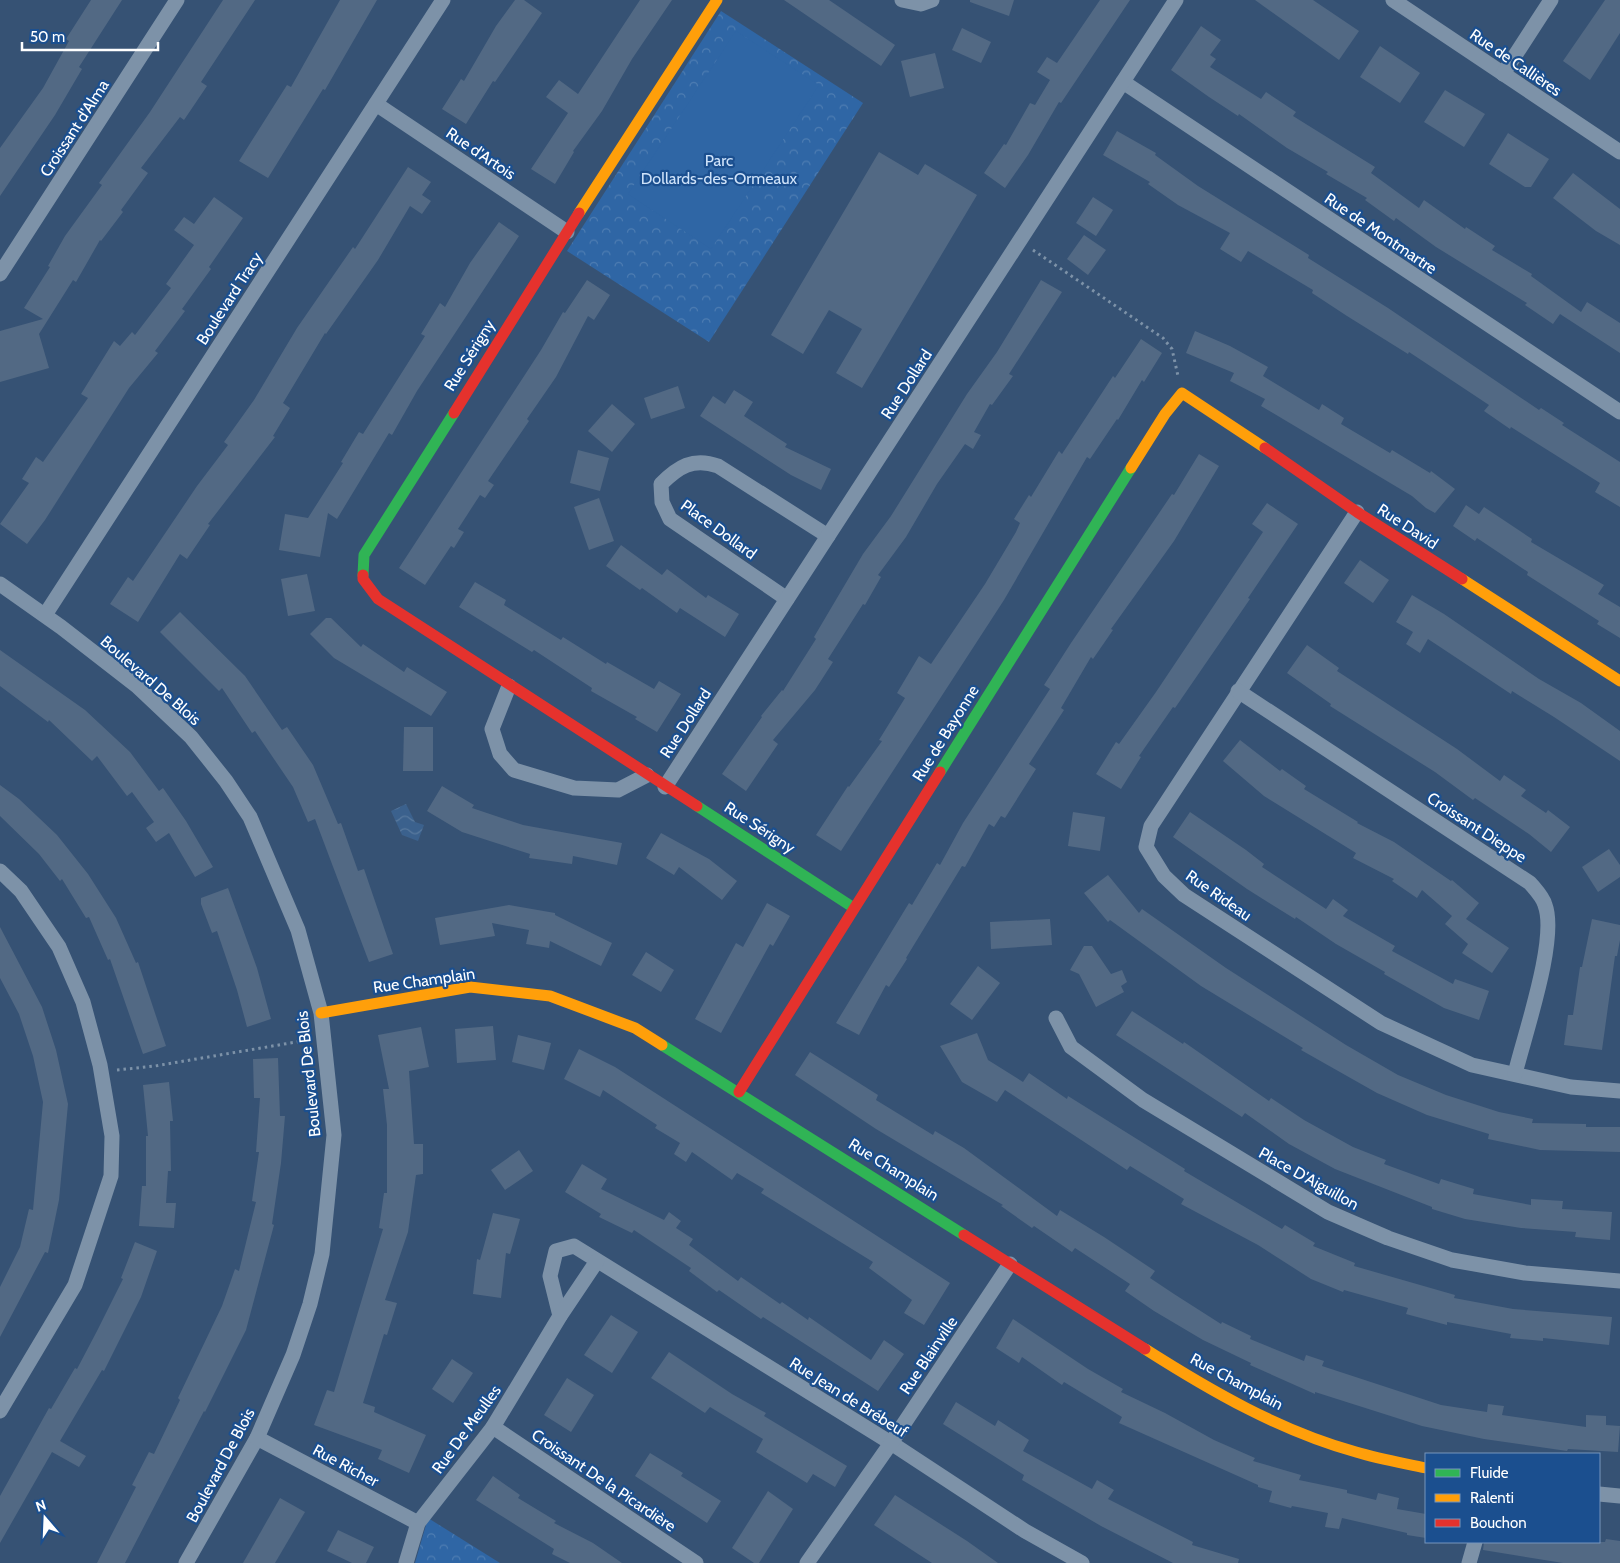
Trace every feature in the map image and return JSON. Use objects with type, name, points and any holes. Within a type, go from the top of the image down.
[{"type":"street","name":"Croissant d'Alma","points":[[0,274],[177,0]]},
{"type":"street","name":"Boulevard Tracy","points":[[44,615],[444,0]]},
{"type":"street","name":"Rue Sérigny","points":[[717,0],[364,556],[363,579],[378,599],[509,686],[854,908]]},
{"type":"street","points":[[902,0],[921,4],[932,0]]},
{"type":"street","name":"Rue Dollard","points":[[665,787],[1176,0]]},
{"type":"street","name":"Rue de Callières","points":[[1393,0],[1620,152]]},
{"type":"street","points":[[1503,74],[1551,0]]},
{"type":"street","name":"Rue de Montmartre","points":[[1123,82],[1620,412]]},
{"type":"street","name":"Rue d'Artois","points":[[376,104],[568,232]]},
{"type":"street","name":"Rue David","points":[[1182,393],[1279,456],[1358,512],[1620,682]]},
{"type":"street","name":"Rue de Bayonne","points":[[739,1092],[1160,423],[1182,393]]},
{"type":"street","name":"Place Dollard","points":[[787,599],[670,519],[662,502],[661,484],[675,470],[684,465],[705,461],[718,466],[828,536]]},
{"type":"street","name":"Rue Rideau","points":[[1358,512],[1150,826],[1146,848],[1164,876],[1184,895],[1381,1023],[1472,1065],[1571,1087],[1620,1091]]},
{"type":"street","name":"Boulevard De Blois","points":[[0,584],[137,686],[191,737],[226,781],[250,817],[298,930],[321,1013],[334,1135],[322,1254],[310,1304],[296,1346],[257,1438],[186,1563]]},
{"type":"street","points":[[509,686],[492,728],[500,754],[514,770],[574,788],[618,790],[647,775]]},
{"type":"street","name":"Croissant Dieppe","points":[[1238,691],[1530,883],[1545,904],[1549,925],[1541,970],[1515,1074]]},
{"type":"street","points":[[0,871],[20,891],[59,947],[83,1002],[102,1072],[112,1136],[111,1176],[75,1285],[0,1411]]},
{"type":"street","name":"Rue Champlain","points":[[321,1013],[470,987],[550,996],[635,1028],[1216,1392],[1289,1428],[1355,1452],[1425,1468]]},
{"type":"street","name":"Place D'Aiguillon","points":[[1056,1018],[1071,1046],[1143,1100],[1328,1212],[1388,1238],[1452,1260],[1526,1274],[1620,1281]]},
{"type":"street","points":[[560,1316],[550,1276],[556,1252],[574,1246],[597,1261]]},
{"type":"street","name":"Rue De Meulles","points":[[406,1563],[418,1522],[493,1427],[560,1316],[597,1261]]},
{"type":"street","name":"Rue Jean de Brébeuf","points":[[597,1261],[891,1443],[1025,1531],[1082,1563]]},
{"type":"street","name":"Rue Blainville","points":[[807,1563],[891,1443],[1010,1264]]},
{"type":"street","name":"Croissant De la Picardière","points":[[493,1427],[696,1563]]},
{"type":"street","name":"Rue Richer","points":[[257,1438],[418,1522]]},
{"type":"street","points":[[1600,1494],[1620,1496]]},
{"type":"street","points":[[1470,1563],[1475,1543]]},
{"type":"path","points":[[1020,241],[1163,338],[1172,349],[1182,393]]},
{"type":"path","points":[[102,1072],[155,1066],[324,1038]]},
{"type":"green space","name":"Parc Dollards-des-Ormeaux","points":[[721,11],[863,103],[709,342],[567,251]]},
{"type":"green space","points":[[736,31],[819,85],[711,249],[628,194]]},
{"type":"green space","points":[[428,1518],[500,1563],[415,1563]]},
{"type":"water","points":[[406,804],[415,822],[424,825],[418,841],[402,835],[391,811]]},
{"type":"building","points":[[91,0],[122,0],[79,67],[82,69],[55,115],[0,196],[0,148],[43,88],[69,41],[66,39]]},
{"type":"building","points":[[223,0],[255,0],[201,82],[207,86],[184,120],[180,117],[141,168],[148,173],[121,210],[123,212],[100,240],[76,282],[73,280],[39,334],[49,368],[0,382],[0,331],[43,319],[24,308],[50,267],[48,266],[65,236],[102,185],[99,183],[150,112]]},
{"type":"building","points":[[340,0],[377,0],[325,90],[323,89],[268,178],[239,161],[287,85],[291,87]]},
{"type":"building","points":[[515,0],[524,0],[542,13],[495,82],[493,81],[466,124],[442,109],[461,79],[464,81],[496,26]]},
{"type":"building","points":[[640,0],[672,0],[632,59],[602,111],[573,151],[555,184],[531,169],[568,113],[546,97],[559,80],[578,94]]},
{"type":"building","points":[[784,0],[829,0],[895,45],[881,66]]},
{"type":"building","points":[[970,0],[1014,0],[1009,16],[970,2]]},
{"type":"building","points":[[1100,0],[1130,0],[1061,103],[1059,102],[1028,155],[1005,188],[984,173],[1004,144],[1006,145],[1030,103],[1035,105],[1050,80],[1037,72],[1047,57],[1057,63]]},
{"type":"building","points":[[1255,0],[1313,0],[1359,31],[1339,60]]},
{"type":"building","points":[[1605,0],[1620,0],[1620,33],[1590,80],[1563,61]]},
{"type":"building","points":[[1201,26],[1221,40],[1210,55],[1216,59],[1210,67],[1261,99],[1266,92],[1296,112],[1293,116],[1375,167],[1371,173],[1419,208],[1424,200],[1465,229],[1466,227],[1495,246],[1492,250],[1532,274],[1531,276],[1581,312],[1587,302],[1620,323],[1620,353],[1560,314],[1553,324],[1525,305],[1527,303],[1436,247],[1396,218],[1394,221],[1365,200],[1367,198],[1326,174],[1328,172],[1287,148],[1171,70]]},
{"type":"building","points":[[962,28],[991,42],[981,63],[952,50]]},
{"type":"building","points":[[1380,46],[1420,73],[1400,103],[1360,77]]},
{"type":"building","points":[[935,53],[944,88],[910,97],[901,61]]},
{"type":"building","points":[[1445,90],[1485,114],[1464,147],[1424,122]]},
{"type":"building","points":[[1117,131],[1156,153],[1155,155],[1198,186],[1309,255],[1308,258],[1388,308],[1539,410],[1541,408],[1564,423],[1562,425],[1620,462],[1620,507],[1595,492],[1600,483],[1511,427],[1510,429],[1484,411],[1489,405],[1409,352],[1408,354],[1347,316],[1312,293],[1313,290],[1248,251],[1241,262],[1220,249],[1230,233],[1178,205],[1148,184],[1150,182],[1103,155]]},
{"type":"building","points":[[1508,133],[1549,159],[1531,187],[1525,187],[1489,164]]},
{"type":"building","points":[[879,152],[918,175],[925,164],[977,195],[862,388],[836,373],[862,329],[829,310],[803,354],[771,335]]},
{"type":"building","points":[[408,167],[431,182],[422,195],[431,201],[422,214],[410,206],[378,260],[325,333],[283,403],[290,408],[273,436],[275,437],[208,524],[210,525],[187,559],[180,554],[138,622],[110,604],[128,577],[133,581],[197,486],[228,445],[224,442],[254,400],[297,328],[353,247],[355,249]]},
{"type":"building","points":[[1573,173],[1620,209],[1620,245],[1596,231],[1553,198]]},
{"type":"building","points":[[214,197],[243,218],[209,267],[211,269],[182,309],[185,311],[155,351],[158,353],[129,388],[45,520],[27,544],[0,524],[29,483],[22,479],[36,457],[43,462],[88,398],[81,394],[114,341],[120,346],[132,332],[135,335],[171,288],[166,284],[194,245],[174,230],[184,217],[194,224]]},
{"type":"building","points":[[1093,197],[1113,210],[1096,236],[1076,223]]},
{"type":"building","points":[[499,222],[519,236],[417,391],[392,435],[389,433],[337,519],[328,513],[320,557],[279,550],[285,514],[308,518],[343,463],[341,462],[359,432],[363,434],[425,336],[421,334],[440,303],[445,307],[470,263]]},
{"type":"building","points":[[1084,235],[1106,250],[1088,275],[1067,259]]},
{"type":"building","points":[[587,280],[610,295],[594,320],[588,316],[556,377],[488,481],[494,485],[485,498],[480,495],[458,529],[464,532],[454,548],[451,546],[425,585],[399,568],[541,350],[563,312],[565,313]]},
{"type":"building","points":[[1041,280],[1062,292],[1009,374],[1013,376],[992,405],[990,404],[974,432],[981,435],[973,449],[965,444],[937,484],[906,537],[878,575],[881,577],[865,605],[863,604],[828,659],[833,662],[815,690],[773,740],[778,744],[746,791],[722,774],[761,716],[783,691],[816,639],[814,637],[863,554],[891,516]]},
{"type":"building","points":[[1195,331],[1230,346],[1268,367],[1263,376],[1319,410],[1322,404],[1344,418],[1341,424],[1390,453],[1392,450],[1430,473],[1431,471],[1455,489],[1435,513],[1426,508],[1412,496],[1261,406],[1265,399],[1230,381],[1234,373],[1186,353]]},
{"type":"building","points":[[1141,339],[1162,353],[1090,459],[1087,457],[1004,600],[841,851],[816,835],[848,786],[882,741],[879,740],[905,698],[897,693],[919,656],[931,664],[985,584],[1016,532],[1020,523],[1014,519],[1029,495],[1031,497],[1059,451],[1062,454],[1113,376],[1115,378]]},
{"type":"building","points":[[678,386],[685,408],[651,419],[644,398]]},
{"type":"building","points":[[734,390],[753,402],[744,416],[787,444],[785,447],[831,469],[821,490],[791,475],[700,416],[713,396],[725,404]]},
{"type":"building","points":[[612,404],[635,424],[612,452],[588,431]]},
{"type":"building","points":[[578,450],[609,458],[600,491],[570,483]]},
{"type":"building","points":[[1199,454],[1219,466],[1174,541],[1111,629],[1113,630],[1093,659],[1091,657],[1061,708],[1064,710],[1029,764],[1036,769],[1005,818],[1001,816],[994,827],[989,824],[965,867],[962,866],[907,959],[889,987],[886,985],[859,1035],[836,1023],[909,903],[912,905],[937,863],[940,865],[963,823],[1050,689],[1044,685],[1172,494],[1174,495]]},
{"type":"building","points":[[599,498],[614,541],[589,550],[574,507]]},
{"type":"building","points":[[1267,503],[1298,524],[1248,598],[1250,599],[1175,708],[1173,707],[1139,756],[1141,757],[1121,789],[1096,774],[1116,742],[1119,744],[1156,692],[1263,532],[1252,524]]},
{"type":"building","points":[[1466,505],[1479,514],[1484,507],[1532,539],[1531,542],[1604,585],[1598,594],[1620,607],[1620,638],[1597,624],[1599,621],[1527,575],[1528,572],[1477,538],[1475,541],[1453,526]]},
{"type":"building","points":[[621,545],[662,575],[667,569],[706,598],[708,595],[739,614],[725,637],[680,608],[677,613],[642,588],[640,590],[606,566]]},
{"type":"building","points":[[1360,560],[1389,580],[1373,603],[1344,583]]},
{"type":"building","points":[[307,574],[315,611],[288,616],[281,579]]},
{"type":"building","points":[[475,582],[506,600],[504,605],[561,640],[563,637],[606,664],[607,662],[654,689],[659,681],[681,694],[657,732],[635,719],[637,717],[591,691],[592,688],[534,650],[532,652],[459,607]]},
{"type":"building","points":[[1412,595],[1444,614],[1539,679],[1581,703],[1620,731],[1620,761],[1512,691],[1511,694],[1428,639],[1420,653],[1406,644],[1413,632],[1396,622]]},
{"type":"building","points":[[180,612],[245,676],[282,730],[287,727],[313,765],[338,824],[341,823],[358,871],[364,869],[393,954],[369,962],[315,819],[308,822],[293,787],[255,731],[252,733],[222,688],[219,691],[160,632]]},
{"type":"building","points":[[326,618],[331,618],[361,647],[363,644],[404,672],[407,667],[447,692],[431,716],[334,658],[310,634]]},
{"type":"building","points":[[1307,645],[1339,668],[1337,671],[1457,749],[1500,781],[1504,775],[1526,790],[1521,796],[1546,813],[1548,810],[1570,827],[1551,852],[1529,834],[1475,798],[1473,800],[1435,772],[1330,706],[1331,704],[1287,673]]},
{"type":"building","points":[[0,650],[85,710],[130,752],[159,791],[163,788],[186,821],[213,867],[195,877],[169,833],[156,842],[146,828],[154,822],[132,792],[127,796],[97,756],[92,761],[49,720],[48,722],[0,686]]},
{"type":"building","points":[[404,727],[433,727],[433,771],[403,771]]},
{"type":"building","points":[[1240,740],[1280,771],[1282,769],[1306,786],[1304,789],[1357,823],[1394,842],[1452,880],[1479,903],[1466,919],[1509,948],[1492,973],[1462,953],[1468,944],[1445,924],[1452,916],[1422,890],[1417,898],[1392,881],[1394,879],[1353,858],[1356,853],[1264,796],[1223,761]]},
{"type":"building","points":[[0,785],[19,799],[57,835],[88,874],[116,918],[136,963],[138,962],[166,1046],[143,1054],[110,959],[108,960],[89,917],[86,918],[62,879],[60,881],[39,854],[0,816]]},
{"type":"building","points":[[442,786],[474,805],[472,808],[523,825],[622,843],[617,865],[573,856],[572,864],[529,858],[530,854],[462,832],[427,811]]},
{"type":"building","points":[[1073,812],[1105,817],[1100,851],[1068,846]]},
{"type":"building","points":[[1190,812],[1246,850],[1264,864],[1262,867],[1326,909],[1333,899],[1348,910],[1343,916],[1395,946],[1392,951],[1453,984],[1455,979],[1489,991],[1479,1020],[1444,1008],[1384,974],[1385,972],[1247,889],[1173,837]]},
{"type":"building","points":[[661,833],[709,859],[737,881],[722,900],[679,867],[674,875],[646,858]]},
{"type":"building","points":[[1609,849],[1620,865],[1620,877],[1598,892],[1582,867]]},
{"type":"building","points":[[1108,875],[1139,913],[1142,909],[1226,968],[1346,1045],[1398,1075],[1446,1095],[1499,1112],[1533,1119],[1532,1123],[1586,1124],[1586,1127],[1620,1127],[1620,1152],[1540,1150],[1488,1139],[1489,1134],[1427,1115],[1377,1093],[1301,1050],[1303,1048],[1201,986],[1110,920],[1108,922],[1084,893]]},
{"type":"building","points":[[228,888],[257,968],[271,1019],[247,1027],[217,931],[212,933],[201,904],[201,898]]},
{"type":"building","points":[[767,903],[790,916],[773,946],[770,944],[721,1033],[695,1019],[736,943],[743,947]]},
{"type":"building","points":[[509,905],[555,913],[555,915],[612,943],[601,966],[550,941],[549,948],[526,944],[529,930],[492,923],[495,936],[440,945],[435,918]]},
{"type":"building","points":[[1050,919],[1052,945],[991,949],[990,922]]},
{"type":"building","points":[[1592,919],[1620,925],[1620,940],[1617,956],[1615,956],[1602,1050],[1564,1045],[1568,1015],[1573,1015],[1580,967],[1582,967]]},
{"type":"building","points":[[0,927],[42,1007],[56,1050],[68,1104],[59,1200],[48,1253],[45,1252],[0,1337],[0,1287],[20,1247],[29,1209],[33,1210],[43,1102],[33,1056],[19,1014],[0,978]]},
{"type":"building","points":[[1084,946],[1092,946],[1111,974],[1122,970],[1127,982],[1121,986],[1124,992],[1096,1007],[1079,974],[1070,970]]},
{"type":"building","points":[[646,952],[674,970],[661,992],[632,975]]},
{"type":"building","points":[[978,966],[1000,983],[972,1020],[950,1004]]},
{"type":"building","points":[[1132,1011],[1183,1044],[1184,1042],[1269,1101],[1271,1098],[1304,1120],[1353,1147],[1386,1160],[1384,1164],[1439,1184],[1441,1179],[1474,1189],[1473,1194],[1531,1205],[1531,1199],[1563,1201],[1562,1209],[1612,1212],[1610,1240],[1575,1237],[1576,1232],[1521,1228],[1465,1219],[1432,1209],[1432,1207],[1335,1169],[1289,1144],[1245,1113],[1242,1117],[1116,1035]]},
{"type":"building","points":[[493,1026],[496,1060],[457,1063],[455,1029]]},
{"type":"building","points":[[421,1027],[429,1067],[409,1071],[414,1144],[423,1144],[423,1174],[416,1175],[408,1232],[385,1300],[397,1303],[387,1335],[384,1334],[363,1403],[375,1407],[374,1412],[426,1435],[409,1473],[378,1459],[382,1450],[314,1425],[327,1390],[334,1392],[383,1229],[379,1228],[384,1193],[387,1193],[387,1125],[383,1089],[389,1089],[378,1035]]},
{"type":"building","points":[[977,1033],[988,1060],[1023,1082],[1029,1073],[1067,1099],[1068,1096],[1185,1169],[1184,1171],[1282,1229],[1285,1225],[1315,1243],[1313,1246],[1355,1263],[1354,1266],[1455,1295],[1454,1298],[1513,1309],[1612,1317],[1609,1345],[1543,1338],[1543,1341],[1510,1338],[1511,1334],[1447,1322],[1447,1325],[1406,1314],[1408,1308],[1344,1290],[1343,1292],[1311,1279],[1258,1245],[1181,1204],[1184,1199],[1130,1166],[1127,1170],[1005,1090],[997,1102],[962,1082],[940,1046]]},
{"type":"building","points":[[518,1035],[551,1043],[544,1070],[512,1062]]},
{"type":"building","points":[[579,1049],[615,1067],[950,1283],[924,1325],[904,1313],[912,1300],[869,1268],[873,1262],[761,1193],[764,1189],[737,1173],[732,1180],[692,1152],[686,1162],[674,1154],[680,1143],[655,1128],[657,1125],[603,1090],[600,1097],[564,1079]]},
{"type":"building","points":[[810,1052],[878,1095],[876,1100],[933,1135],[935,1131],[964,1148],[1057,1216],[1060,1210],[1104,1237],[1155,1271],[1150,1278],[1221,1324],[1222,1322],[1251,1336],[1250,1339],[1304,1361],[1306,1355],[1324,1361],[1322,1366],[1441,1405],[1487,1412],[1488,1404],[1504,1406],[1502,1415],[1586,1427],[1586,1415],[1606,1416],[1606,1425],[1620,1426],[1618,1452],[1568,1449],[1567,1451],[1484,1439],[1422,1426],[1315,1392],[1315,1394],[1250,1365],[1251,1363],[1203,1340],[1154,1311],[1125,1291],[1130,1284],[1075,1248],[1072,1252],[1034,1226],[1032,1228],[1001,1206],[1003,1205],[876,1129],[795,1075]]},
{"type":"building","points":[[278,1058],[280,1116],[285,1116],[281,1163],[272,1224],[274,1225],[246,1330],[125,1563],[97,1563],[136,1487],[132,1485],[149,1452],[154,1454],[180,1400],[178,1398],[222,1306],[235,1269],[239,1271],[256,1202],[252,1201],[259,1152],[256,1152],[260,1098],[254,1098],[253,1059]]},
{"type":"building","points":[[169,1082],[173,1121],[170,1121],[171,1171],[168,1171],[166,1203],[176,1203],[174,1228],[139,1226],[142,1186],[146,1186],[146,1136],[148,1136],[143,1085]]},
{"type":"building","points":[[519,1150],[533,1171],[505,1190],[491,1170]]},
{"type":"building","points":[[582,1164],[607,1179],[601,1189],[664,1220],[669,1212],[681,1221],[676,1228],[693,1239],[689,1245],[738,1281],[741,1277],[780,1304],[782,1302],[808,1320],[809,1317],[871,1360],[884,1340],[904,1354],[878,1391],[763,1317],[761,1319],[719,1290],[717,1292],[689,1271],[691,1268],[634,1230],[632,1233],[599,1217],[601,1214],[565,1192]]},
{"type":"building","points":[[493,1213],[520,1219],[510,1254],[506,1253],[501,1298],[473,1294],[477,1259],[480,1260]]},
{"type":"building","points":[[135,1242],[157,1251],[141,1297],[104,1371],[102,1370],[60,1441],[86,1456],[79,1467],[52,1452],[0,1543],[0,1496],[49,1408],[51,1409],[75,1368],[77,1369],[123,1279],[121,1278]]},
{"type":"building","points":[[611,1315],[638,1332],[612,1373],[584,1355]]},
{"type":"building","points":[[1013,1319],[1088,1369],[1123,1389],[1121,1392],[1165,1413],[1214,1440],[1255,1458],[1253,1461],[1301,1475],[1299,1480],[1347,1490],[1347,1493],[1376,1500],[1378,1493],[1399,1498],[1397,1509],[1425,1514],[1425,1538],[1342,1518],[1339,1529],[1325,1527],[1328,1513],[1292,1506],[1291,1508],[1269,1502],[1272,1491],[1258,1487],[1258,1485],[1119,1423],[1122,1417],[1064,1382],[1062,1385],[1022,1357],[1019,1363],[996,1348]]},
{"type":"building","points":[[669,1352],[732,1394],[766,1413],[764,1416],[847,1466],[835,1487],[813,1474],[807,1483],[756,1452],[763,1439],[710,1407],[705,1413],[651,1378]]},
{"type":"building","points":[[452,1359],[473,1373],[453,1403],[432,1389]]},
{"type":"building","points":[[567,1378],[594,1395],[571,1432],[544,1415]]},
{"type":"building","points":[[956,1402],[995,1426],[998,1420],[1029,1440],[1023,1451],[1092,1489],[1097,1480],[1114,1490],[1108,1499],[1193,1542],[1192,1545],[1239,1559],[1238,1563],[1173,1563],[1101,1526],[1022,1480],[1024,1475],[943,1424]]},
{"type":"building","points":[[650,1453],[683,1473],[681,1476],[721,1501],[707,1523],[635,1476]]},
{"type":"building","points":[[493,1476],[520,1495],[518,1498],[556,1521],[554,1523],[593,1543],[622,1563],[570,1563],[552,1554],[554,1549],[476,1500]]},
{"type":"building","points":[[768,1491],[793,1509],[759,1563],[754,1563],[732,1548]]},
{"type":"building","points":[[895,1495],[998,1563],[932,1563],[874,1525]]},
{"type":"building","points":[[280,1498],[305,1512],[275,1563],[243,1563]]},
{"type":"building","points":[[338,1530],[374,1547],[366,1563],[352,1563],[327,1551]]},
{"type":"building","points":[[1606,1539],[1620,1541],[1620,1563],[1563,1563],[1483,1550],[1484,1543],[1605,1542]]},
{"type":"traffic: fast","points":[[363,575],[364,555],[454,413]]},
{"type":"traffic: fast","points":[[940,772],[1131,468]]},
{"type":"traffic: fast","points":[[697,806],[854,908]]},
{"type":"traffic: fast","points":[[662,1045],[964,1235]]},
{"type":"traffic: slow","points":[[579,213],[717,0]]},
{"type":"traffic: slow","points":[[1131,468],[1165,414],[1182,393],[1265,448]]},
{"type":"traffic: slow","points":[[1462,579],[1620,681]]},
{"type":"traffic: slow","points":[[321,1013],[470,987],[550,996],[635,1028],[662,1045]]},
{"type":"traffic: slow","points":[[1145,1349],[1221,1395],[1300,1433],[1382,1459],[1425,1468]]},
{"type":"traffic: jam","points":[[454,413],[579,213]]},
{"type":"traffic: jam","points":[[1265,448],[1357,512],[1462,579]]},
{"type":"traffic: jam","points":[[363,575],[363,579],[378,599],[697,806]]},
{"type":"traffic: jam","points":[[739,1092],[940,772]]},
{"type":"traffic: jam","points":[[964,1235],[1145,1349]]}]
